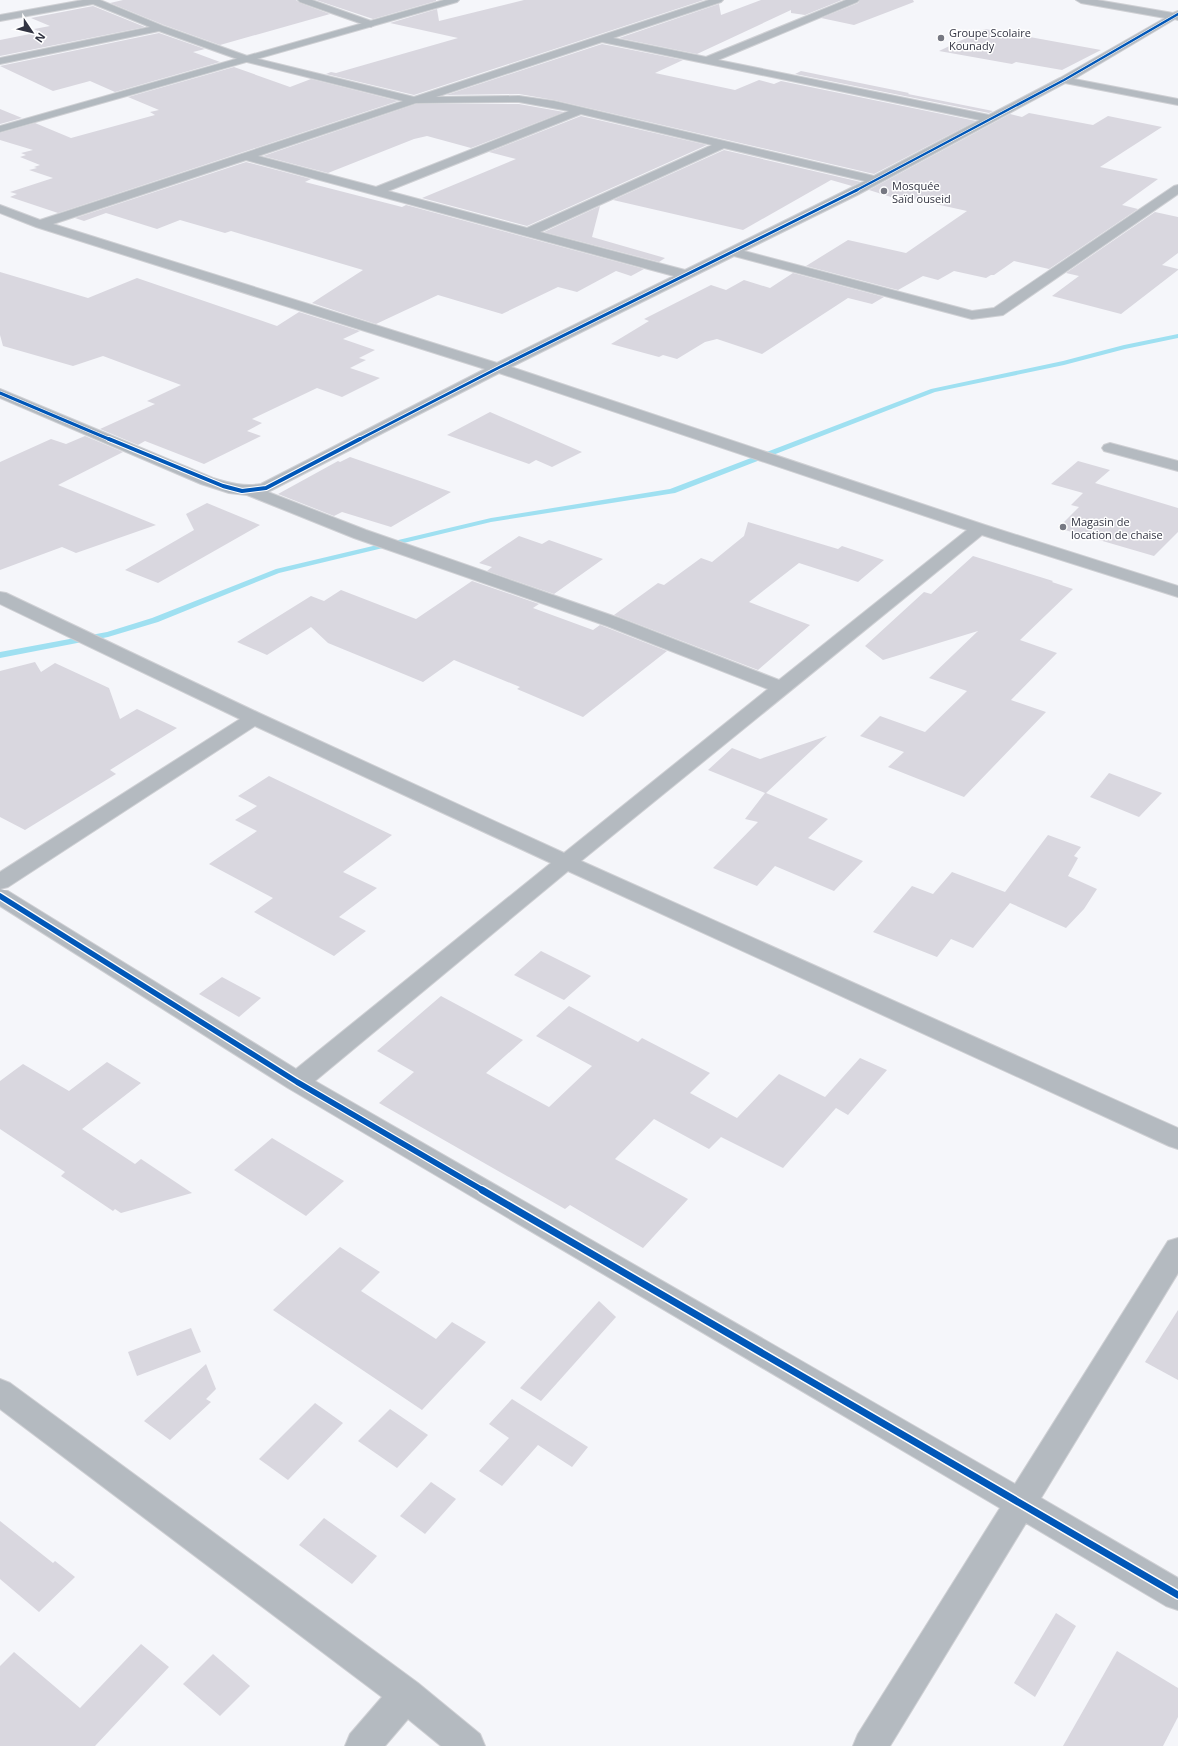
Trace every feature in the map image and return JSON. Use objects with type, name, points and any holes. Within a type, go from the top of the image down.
[{"type":"street","points":[[0,18],[92,0],[160,28],[247,59],[414,100],[519,99],[554,104],[875,180]]},
{"type":"street","points":[[303,0],[371,24]]},
{"type":"street","points":[[0,129],[454,0]]},
{"type":"street","points":[[40,224],[718,0]]},
{"type":"street","points":[[706,60],[854,0]]},
{"type":"street","points":[[1082,0],[1176,16]]},
{"type":"street","points":[[0,392],[207,481],[237,490],[250,491],[266,488],[498,368],[875,180],[1064,80],[1176,16]]},
{"type":"street","points":[[0,61],[160,28]]},
{"type":"street","points":[[602,39],[992,119]]},
{"type":"street","points":[[1064,80],[1178,102]]},
{"type":"street","points":[[376,191],[581,110]]},
{"type":"street","points":[[529,232],[723,144]]},
{"type":"street","points":[[246,156],[687,275]]},
{"type":"street","points":[[733,252],[972,315],[998,312],[1178,189]]},
{"type":"street","points":[[0,209],[40,224],[498,368],[980,529],[1178,592]]},
{"type":"street","points":[[1110,448],[1178,466]]},
{"type":"street","points":[[250,491],[360,534],[613,622],[782,688]]},
{"type":"street","points":[[297,1082],[566,862],[980,529]]},
{"type":"street","points":[[0,597],[254,718],[566,862],[1178,1139]]},
{"type":"street","points":[[0,882],[254,718]]},
{"type":"street","points":[[0,896],[297,1082],[1178,1595]]},
{"type":"street","points":[[870,1746],[1178,1248]]},
{"type":"street","points":[[0,1392],[406,1695],[468,1746]]},
{"type":"street","points":[[362,1746],[406,1695]]},
{"type":"building","points":[[123,0],[296,0],[300,3],[330,14],[220,45],[164,25],[110,3]]},
{"type":"building","points":[[316,0],[436,0],[436,1],[373,19]]},
{"type":"building","points":[[524,0],[704,0],[414,95],[326,74],[331,72],[336,73],[458,38],[390,23],[437,9],[439,21]]},
{"type":"building","points":[[761,0],[842,0],[805,15],[791,13],[791,10],[697,54],[619,38],[719,4],[721,15]]},
{"type":"building","points":[[860,0],[913,0],[914,2],[854,25],[821,18],[858,3]]},
{"type":"building","points":[[93,6],[145,27],[0,56],[0,40],[40,32],[34,29],[50,26],[31,18]]},
{"type":"building","points":[[985,29],[1101,50],[1062,70],[1016,62],[1012,64],[939,51]]},
{"type":"building","points":[[159,33],[205,49],[193,52],[220,62],[115,92],[90,81],[53,91],[0,66]]},
{"type":"building","points":[[602,44],[683,60],[655,73],[735,90],[759,80],[774,84],[781,81],[976,121],[874,174],[554,100],[519,94],[446,95]]},
{"type":"building","points":[[234,67],[290,87],[311,79],[398,101],[58,213],[10,197],[17,194],[10,192],[53,178],[29,170],[37,168],[34,167],[40,165],[20,157],[26,155],[21,153],[33,150],[0,140],[0,133],[35,123],[71,138],[155,115],[150,112],[159,110],[128,97]]},
{"type":"building","points":[[801,71],[993,111],[989,113],[795,74]]},
{"type":"building","points":[[416,104],[519,104],[564,112],[471,148],[427,136],[414,139],[328,173],[263,156]]},
{"type":"building","points":[[0,109],[22,118],[0,124]]},
{"type":"building","points":[[1029,113],[1093,125],[1108,116],[1162,127],[1100,167],[1158,179],[1122,205],[1138,209],[1049,269],[1014,261],[994,275],[986,278],[954,271],[938,280],[923,276],[898,290],[806,266],[848,240],[906,253],[967,211],[895,195],[891,197],[869,190],[1010,114],[1022,117]]},
{"type":"building","points":[[581,116],[707,145],[527,226],[422,198],[516,159],[489,152]]},
{"type":"building","points":[[724,150],[861,182],[852,186],[831,180],[743,230],[613,200]]},
{"type":"building","points":[[246,162],[311,179],[305,182],[402,207],[406,205],[644,269],[631,276],[616,271],[577,292],[558,287],[502,314],[438,295],[376,324],[312,303],[363,270],[231,231],[225,233],[180,220],[157,229],[106,213],[84,221],[75,218]]},
{"type":"building","points":[[600,206],[592,237],[665,258],[659,262],[544,232]]},
{"type":"building","points":[[1155,212],[1178,217],[1178,253],[1162,265],[1178,270],[1121,314],[1052,296],[1079,276],[1066,273]]},
{"type":"building","points":[[0,272],[88,298],[137,278],[277,326],[299,312],[360,331],[343,339],[375,350],[359,358],[366,360],[350,368],[380,378],[342,397],[317,388],[252,419],[262,423],[247,431],[261,436],[204,464],[145,441],[138,445],[100,429],[155,404],[147,401],[181,385],[103,356],[73,366],[3,346],[0,335]]},
{"type":"building","points":[[793,273],[884,297],[872,304],[848,298],[762,354],[717,339],[705,342],[677,359],[663,355],[659,357],[611,344],[649,321],[644,319],[711,285],[726,290],[744,280],[770,288]]},
{"type":"building","points":[[490,412],[582,452],[552,467],[536,460],[529,464],[447,435]]},
{"type":"building","points":[[85,436],[123,452],[58,485],[156,525],[76,553],[62,547],[0,570],[0,462],[51,439],[66,444]]},
{"type":"building","points":[[350,457],[451,492],[391,527],[342,512],[334,516],[278,494],[338,461],[340,462]]},
{"type":"building","points":[[1078,461],[1110,470],[1095,483],[1178,508],[1178,532],[1154,556],[1058,528],[1079,507],[1071,505],[1083,493],[1051,484]]},
{"type":"building","points":[[207,503],[260,525],[158,583],[125,570],[194,530],[186,514]]},
{"type":"building","points":[[748,522],[838,549],[842,546],[884,560],[858,582],[799,563],[749,602],[810,625],[758,670],[614,615],[658,583],[664,585],[701,558],[712,562],[744,536]]},
{"type":"building","points":[[519,536],[542,544],[549,540],[603,559],[554,594],[487,571],[492,567],[479,563]]},
{"type":"building","points":[[973,556],[1053,581],[1052,582],[1073,589],[1020,640],[1057,653],[1011,700],[1046,712],[964,797],[888,767],[904,752],[860,736],[880,716],[925,732],[967,691],[929,678],[978,631],[883,660],[865,646],[924,592],[931,594]]},
{"type":"building","points":[[472,581],[539,604],[533,608],[593,630],[600,625],[667,651],[583,717],[517,689],[520,687],[454,660],[423,682],[328,643],[311,627],[267,655],[237,642],[311,596],[324,601],[341,590],[416,619]]},
{"type":"building","points":[[35,662],[41,672],[55,663],[109,688],[120,719],[137,709],[177,728],[110,770],[116,774],[25,830],[0,817],[0,671]]},
{"type":"building","points":[[827,736],[766,793],[828,819],[808,838],[863,861],[834,891],[775,866],[757,886],[713,868],[758,822],[745,819],[765,793],[708,770],[732,748],[760,759]]},
{"type":"building","points":[[1109,773],[1162,793],[1139,817],[1090,797]]},
{"type":"building","points":[[269,776],[392,835],[343,872],[377,888],[339,917],[366,931],[334,956],[254,912],[273,898],[209,864],[257,831],[235,820],[257,806],[238,796]]},
{"type":"building","points":[[1048,835],[1081,847],[1074,856],[1078,858],[1068,876],[1097,889],[1084,909],[1066,928],[1010,903],[973,948],[951,939],[937,957],[873,932],[912,886],[933,894],[952,872],[1005,892]]},
{"type":"building","points":[[541,951],[591,976],[564,1000],[514,975]]},
{"type":"building","points":[[222,977],[261,998],[239,1017],[199,994]]},
{"type":"building","points":[[441,996],[523,1040],[486,1073],[549,1107],[592,1066],[536,1036],[569,1006],[638,1042],[642,1038],[710,1073],[690,1093],[737,1118],[779,1074],[825,1097],[860,1058],[887,1070],[848,1115],[836,1108],[783,1168],[721,1137],[709,1149],[654,1119],[615,1159],[688,1199],[643,1248],[570,1205],[565,1209],[379,1103],[414,1072],[377,1051]]},
{"type":"building","points":[[107,1062],[141,1083],[82,1129],[135,1164],[141,1159],[192,1193],[121,1213],[115,1209],[113,1211],[61,1176],[65,1172],[0,1129],[0,1081],[23,1064],[69,1091]]},
{"type":"building","points":[[272,1138],[344,1181],[306,1216],[234,1170]]},
{"type":"building","points":[[340,1247],[380,1272],[361,1291],[436,1339],[452,1322],[486,1342],[422,1410],[273,1310]]},
{"type":"building","points":[[599,1301],[616,1317],[541,1401],[520,1388]]},
{"type":"building","points":[[1178,1310],[1178,1380],[1145,1362]]},
{"type":"building","points":[[191,1328],[201,1352],[137,1376],[128,1352]]},
{"type":"building","points":[[206,1364],[216,1389],[206,1399],[211,1402],[170,1440],[144,1421]]},
{"type":"building","points":[[512,1399],[588,1447],[572,1467],[538,1445],[502,1486],[479,1471],[509,1438],[489,1424]]},
{"type":"building","points":[[315,1403],[343,1423],[288,1480],[259,1459]]},
{"type":"building","points":[[390,1409],[428,1435],[397,1468],[358,1441]]},
{"type":"building","points":[[431,1482],[456,1499],[425,1534],[400,1516]]},
{"type":"building","points":[[324,1518],[377,1556],[352,1584],[299,1545]]},
{"type":"building","points":[[0,1521],[53,1563],[55,1561],[75,1577],[39,1612],[0,1579]]},
{"type":"building","points":[[1056,1613],[1076,1626],[1035,1697],[1014,1683]]},
{"type":"building","points":[[141,1644],[169,1667],[95,1746],[0,1746],[0,1666],[14,1652],[80,1708]]},
{"type":"building","points":[[1117,1651],[1178,1688],[1178,1717],[1163,1746],[1063,1746]]},
{"type":"building","points":[[213,1654],[250,1686],[220,1716],[183,1684]]},
{"type":"waterway","points":[[0,655],[108,634],[155,620],[276,571],[491,520],[672,491],[933,390],[1064,363],[1124,347],[1178,336]]},
{"type":"cycle path","points":[[0,393],[207,481],[242,491],[266,488],[498,368],[853,192],[1064,80],[1178,14]]},
{"type":"cycle path","points":[[0,896],[297,1082],[1178,1595]]},
{"type":"place","name":"Groupe Scolaire Kounady","points":[[941,38]]},
{"type":"place","name":"Mosquée Saïd ouseid","points":[[884,191]]},
{"type":"place","name":"Magasin de location de chaise","points":[[1063,527]]}]
